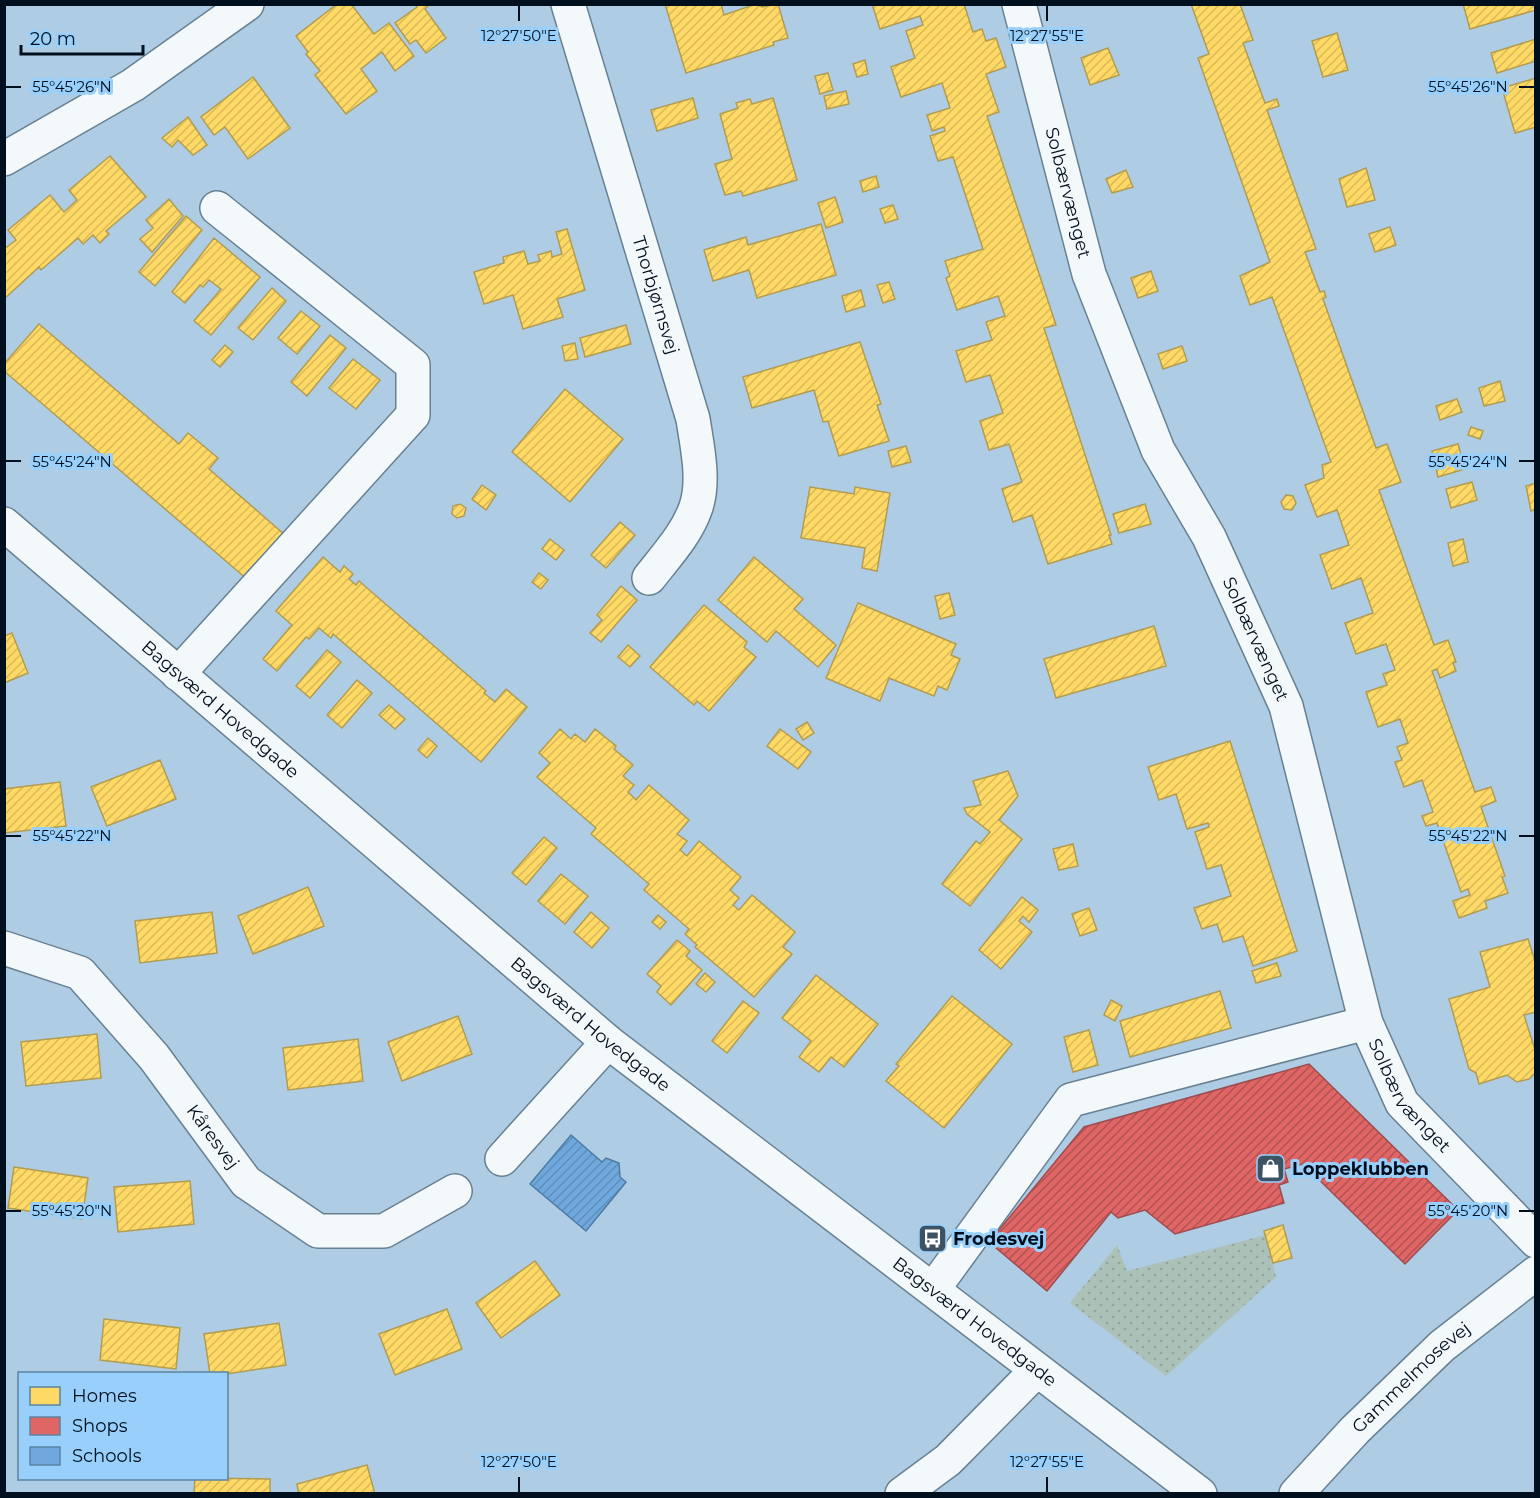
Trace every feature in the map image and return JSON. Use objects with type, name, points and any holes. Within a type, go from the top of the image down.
[{"type":"street","points":[[4,159],[133,85],[247,4]]},
{"type":"street","name":"Thorbjørnsvej","points":[[568,4],[693,418],[700,470],[696,506],[682,535],[649,578]]},
{"type":"street","name":"Solbærvænget","points":[[1019,4],[1089,274],[1158,450],[1209,537],[1286,706],[1366,1023],[1402,1103],[1536,1241]]},
{"type":"street","points":[[178,674],[413,414],[413,365],[216,208]]},
{"type":"street","name":"Bagsværd Hovedgade","points":[[4,524],[608,1042],[934,1288],[1200,1494]]},
{"type":"street","name":"Kåresvej","points":[[4,948],[80,973],[154,1057],[246,1182],[318,1231],[384,1231],[455,1191]]},
{"type":"street","points":[[934,1288],[1071,1100],[1366,1023]]},
{"type":"street","points":[[502,1159],[608,1042]]},
{"type":"street","name":"Gammelmosevej","points":[[1296,1494],[1355,1430],[1442,1346],[1536,1273]]},
{"type":"street","points":[[902,1494],[948,1460],[1037,1370]]},
{"type":"green space","points":[[1266,1235],[1276,1277],[1166,1376],[1070,1303],[1117,1245],[1127,1271]]},
{"type":"building: Homes","points":[[337,4],[351,4],[374,34],[389,23],[414,56],[395,71],[382,52],[361,69],[377,91],[346,114],[315,75],[320,71],[306,54],[308,52],[296,36]]},
{"type":"building: Homes","points":[[415,4],[430,4],[425,9],[446,38],[426,53],[416,40],[410,44],[395,23],[417,7]]},
{"type":"building: Homes","points":[[665,4],[721,4],[724,15],[756,4],[762,7],[778,4],[788,38],[773,42],[774,45],[686,73]]},
{"type":"building: Homes","points":[[872,4],[964,4],[973,32],[982,29],[986,41],[996,38],[1006,67],[986,74],[999,112],[987,116],[1056,325],[1044,328],[1112,544],[1048,564],[1032,515],[1013,522],[1002,489],[1022,482],[1009,444],[989,450],[980,421],[1003,413],[990,375],[966,382],[956,351],[992,340],[986,322],[1005,316],[998,296],[957,310],[946,278],[950,276],[945,261],[983,249],[953,157],[938,161],[930,136],[945,131],[944,127],[932,131],[927,115],[950,108],[942,83],[901,97],[891,67],[915,58],[906,31],[923,25],[920,16],[880,29]]},
{"type":"building: Homes","points":[[1191,4],[1240,4],[1253,40],[1243,43],[1265,103],[1277,99],[1279,106],[1267,110],[1316,249],[1305,252],[1320,292],[1324,291],[1326,297],[1323,299],[1376,448],[1387,444],[1401,482],[1379,490],[1434,645],[1448,640],[1456,662],[1453,663],[1456,671],[1440,678],[1437,669],[1432,671],[1475,792],[1491,787],[1496,801],[1481,807],[1505,876],[1502,877],[1508,893],[1485,901],[1487,908],[1459,918],[1453,901],[1470,895],[1468,889],[1461,892],[1437,823],[1426,826],[1422,816],[1433,812],[1422,780],[1404,787],[1395,762],[1402,760],[1397,747],[1408,743],[1400,719],[1378,727],[1366,692],[1387,685],[1383,674],[1395,670],[1386,644],[1356,654],[1345,623],[1373,613],[1361,578],[1332,589],[1320,555],[1349,545],[1337,510],[1317,517],[1305,485],[1324,478],[1322,465],[1331,462],[1272,297],[1250,305],[1240,276],[1270,262],[1198,58],[1209,54]]},
{"type":"building: Homes","points":[[1463,4],[1536,4],[1536,10],[1470,29]]},
{"type":"building: Homes","points":[[1337,33],[1348,70],[1323,77],[1312,41]]},
{"type":"building: Homes","points":[[1536,39],[1536,61],[1497,73],[1491,53]]},
{"type":"building: Homes","points":[[1108,48],[1119,75],[1090,85],[1081,58]]},
{"type":"building: Homes","points":[[865,60],[868,74],[857,77],[853,64]]},
{"type":"building: Homes","points":[[828,73],[833,90],[820,94],[815,76]]},
{"type":"building: Homes","points":[[253,77],[290,128],[248,159],[225,127],[214,135],[201,117]]},
{"type":"building: Homes","points":[[1536,78],[1536,127],[1515,133],[1502,88]]},
{"type":"building: Homes","points":[[846,91],[849,104],[827,109],[824,96]]},
{"type":"building: Homes","points":[[693,98],[698,118],[657,131],[651,110]]},
{"type":"building: Homes","points":[[773,98],[797,180],[743,196],[741,191],[725,195],[715,164],[732,159],[720,114],[738,108],[736,103],[750,99],[752,104]]},
{"type":"building: Homes","points":[[188,117],[207,145],[193,155],[178,140],[172,147],[162,138]]},
{"type":"building: Homes","points":[[110,156],[146,197],[106,231],[109,234],[100,243],[93,235],[83,244],[78,238],[41,270],[39,267],[4,299],[4,249],[16,240],[8,230],[50,195],[64,212],[77,200],[69,190]]},
{"type":"building: Homes","points":[[1366,168],[1375,200],[1347,207],[1339,179]]},
{"type":"building: Homes","points":[[1126,170],[1133,187],[1112,193],[1106,179]]},
{"type":"building: Homes","points":[[876,176],[879,187],[863,192],[860,181]]},
{"type":"building: Homes","points":[[835,197],[843,222],[826,228],[818,203]]},
{"type":"building: Homes","points":[[169,199],[183,216],[152,252],[140,239],[153,228],[146,220]]},
{"type":"building: Homes","points":[[893,205],[898,219],[885,223],[880,209]]},
{"type":"building: Homes","points":[[186,216],[202,230],[155,286],[139,272]]},
{"type":"building: Homes","points":[[821,224],[836,275],[757,298],[749,270],[713,281],[704,250],[746,237],[748,245]]},
{"type":"building: Homes","points":[[1390,227],[1396,245],[1375,252],[1369,234]]},
{"type":"building: Homes","points":[[567,229],[585,290],[557,299],[563,317],[523,329],[513,295],[484,304],[474,272],[504,263],[503,257],[524,251],[528,264],[540,261],[538,255],[551,251],[552,257],[562,254],[556,232]]},
{"type":"building: Homes","points":[[214,238],[260,277],[211,335],[194,321],[221,289],[209,280],[203,287],[200,285],[185,303],[172,292]]},
{"type":"building: Homes","points":[[1151,271],[1158,291],[1138,298],[1131,278]]},
{"type":"building: Homes","points":[[889,282],[895,299],[883,303],[877,285]]},
{"type":"building: Homes","points":[[272,288],[286,301],[253,340],[238,328]]},
{"type":"building: Homes","points":[[861,290],[865,306],[846,312],[842,296]]},
{"type":"building: Homes","points":[[301,311],[320,326],[297,354],[278,338]]},
{"type":"building: Homes","points":[[39,324],[179,444],[188,433],[218,458],[209,469],[293,542],[255,586],[4,371],[4,364]]},
{"type":"building: Homes","points":[[626,325],[631,344],[585,357],[580,338]]},
{"type":"building: Homes","points":[[330,335],[346,348],[307,396],[291,382]]},
{"type":"building: Homes","points":[[860,342],[881,404],[877,405],[889,441],[839,456],[828,421],[823,422],[814,390],[752,408],[743,377]]},
{"type":"building: Homes","points":[[575,343],[578,359],[565,361],[562,346]]},
{"type":"building: Homes","points":[[225,345],[233,352],[220,367],[212,360]]},
{"type":"building: Homes","points":[[1182,346],[1187,361],[1163,369],[1158,354]]},
{"type":"building: Homes","points":[[353,359],[380,380],[356,409],[329,388]]},
{"type":"building: Homes","points":[[1500,381],[1505,401],[1484,406],[1479,388]]},
{"type":"building: Homes","points":[[565,389],[623,439],[570,502],[512,452]]},
{"type":"building: Homes","points":[[1457,399],[1462,412],[1440,420],[1436,406]]},
{"type":"building: Homes","points":[[1471,427],[1483,431],[1480,439],[1468,435]]},
{"type":"building: Homes","points":[[1458,444],[1465,469],[1438,477],[1432,451]]},
{"type":"building: Homes","points":[[906,446],[911,462],[892,467],[888,451]]},
{"type":"building: Homes","points":[[1472,482],[1477,500],[1451,508],[1446,489]]},
{"type":"building: Homes","points":[[1536,483],[1536,509],[1531,511],[1526,486]]},
{"type":"building: Homes","points":[[482,485],[496,495],[486,510],[472,499]]},
{"type":"building: Homes","points":[[810,487],[854,494],[855,487],[890,493],[877,571],[862,568],[865,548],[801,538]]},
{"type":"building: Homes","points":[[1286,495],[1293,496],[1296,503],[1292,510],[1284,509],[1281,502]]},
{"type":"building: Homes","points":[[460,504],[466,508],[464,516],[457,518],[452,514],[453,506]]},
{"type":"building: Homes","points":[[1145,504],[1151,524],[1119,533],[1113,514]]},
{"type":"building: Homes","points":[[620,522],[635,535],[606,568],[591,555]]},
{"type":"building: Homes","points":[[550,539],[564,550],[556,560],[542,549]]},
{"type":"building: Homes","points":[[1463,539],[1468,562],[1453,566],[1448,543]]},
{"type":"building: Homes","points":[[323,557],[340,572],[344,566],[353,574],[349,579],[356,585],[359,581],[486,691],[484,693],[495,702],[506,689],[527,707],[481,762],[333,634],[331,638],[319,628],[309,639],[306,637],[277,671],[263,659],[292,625],[276,611]]},
{"type":"building: Homes","points":[[754,557],[803,599],[794,609],[836,645],[818,667],[776,631],[767,642],[718,600]]},
{"type":"building: Homes","points":[[539,573],[548,580],[541,589],[532,582]]},
{"type":"building: Homes","points":[[621,586],[637,600],[601,642],[590,633],[602,620],[597,615]]},
{"type":"building: Homes","points":[[949,593],[955,615],[940,619],[935,596]]},
{"type":"building: Homes","points":[[858,603],[956,644],[951,655],[960,659],[947,690],[938,686],[934,696],[889,678],[880,701],[826,678]]},
{"type":"building: Homes","points":[[704,605],[747,642],[744,647],[756,657],[709,711],[697,701],[694,705],[650,667]]},
{"type":"building: Homes","points":[[1154,626],[1166,666],[1056,698],[1044,659]]},
{"type":"building: Homes","points":[[12,633],[28,673],[4,683],[4,636]]},
{"type":"building: Homes","points":[[628,645],[640,656],[630,667],[618,657]]},
{"type":"building: Homes","points":[[327,650],[341,662],[310,698],[296,686]]},
{"type":"building: Homes","points":[[357,680],[372,693],[342,728],[327,715]]},
{"type":"building: Homes","points":[[389,705],[405,719],[395,729],[379,715]]},
{"type":"building: Homes","points":[[807,722],[814,733],[803,740],[796,729]]},
{"type":"building: Homes","points":[[560,729],[571,739],[575,734],[585,742],[595,729],[616,746],[614,749],[633,765],[623,776],[634,785],[628,792],[636,800],[649,785],[689,820],[677,834],[687,841],[680,850],[687,856],[699,841],[741,877],[730,890],[739,898],[733,905],[739,910],[752,895],[795,932],[783,947],[792,954],[754,997],[695,947],[697,945],[685,934],[689,929],[644,890],[649,884],[591,834],[596,828],[537,777],[550,763],[539,753]]},
{"type":"building: Homes","points":[[780,729],[811,752],[798,769],[767,746]]},
{"type":"building: Homes","points":[[428,738],[437,746],[427,758],[418,750]]},
{"type":"building: Homes","points":[[1230,741],[1297,951],[1253,966],[1243,936],[1223,942],[1217,924],[1202,929],[1194,908],[1231,896],[1221,865],[1207,869],[1195,832],[1209,827],[1208,823],[1187,829],[1176,794],[1159,800],[1148,767]]},
{"type":"building: Homes","points":[[160,760],[176,799],[107,826],[91,787]]},
{"type":"building: Homes","points":[[1008,771],[1018,796],[999,820],[1022,839],[970,906],[942,884],[976,841],[980,844],[990,832],[967,814],[964,808],[981,805],[973,781]]},
{"type":"building: Homes","points":[[60,782],[66,826],[4,833],[4,789]]},
{"type":"building: Homes","points":[[544,837],[557,848],[526,885],[512,873]]},
{"type":"building: Homes","points":[[1073,844],[1078,866],[1059,870],[1053,849]]},
{"type":"building: Homes","points":[[561,874],[588,896],[565,924],[538,901]]},
{"type":"building: Homes","points":[[308,887],[324,926],[253,954],[238,916]]},
{"type":"building: Homes","points":[[1022,897],[1038,910],[1029,922],[1023,916],[1019,921],[1032,932],[1001,969],[979,950]]},
{"type":"building: Homes","points":[[1089,908],[1097,930],[1080,936],[1072,914]]},
{"type":"building: Homes","points":[[212,912],[217,953],[140,963],[135,921]]},
{"type":"building: Homes","points":[[591,912],[609,928],[592,948],[574,932]]},
{"type":"building: Homes","points":[[658,915],[666,922],[660,929],[652,922]]},
{"type":"building: Homes","points":[[1528,939],[1536,964],[1536,1012],[1524,1015],[1536,1053],[1536,1072],[1529,1079],[1517,1082],[1507,1075],[1479,1084],[1476,1073],[1469,1069],[1449,999],[1490,987],[1480,952]]},
{"type":"building: Homes","points":[[677,940],[690,951],[686,956],[702,970],[671,1005],[657,992],[661,986],[647,974]]},
{"type":"building: Homes","points":[[1277,963],[1281,976],[1256,983],[1252,971]]},
{"type":"building: Homes","points":[[705,973],[715,982],[706,992],[696,984]]},
{"type":"building: Homes","points":[[816,975],[878,1024],[844,1067],[831,1057],[819,1072],[799,1057],[811,1041],[782,1018]]},
{"type":"building: Homes","points":[[1220,991],[1231,1028],[1130,1057],[1120,1021]]},
{"type":"building: Homes","points":[[952,996],[1012,1044],[944,1128],[886,1081],[899,1066],[896,1064]]},
{"type":"building: Homes","points":[[1111,1000],[1122,1006],[1115,1021],[1104,1015]]},
{"type":"building: Homes","points":[[743,1001],[759,1013],[727,1053],[712,1041]]},
{"type":"building: Homes","points":[[458,1016],[472,1054],[402,1081],[388,1042]]},
{"type":"building: Homes","points":[[1089,1030],[1098,1065],[1073,1072],[1064,1037]]},
{"type":"building: Homes","points":[[97,1034],[101,1078],[26,1086],[21,1042]]},
{"type":"building: Homes","points":[[358,1039],[363,1081],[288,1090],[283,1048]]},
{"type":"building: Homes","points":[[14,1167],[88,1178],[82,1219],[8,1208]]},
{"type":"building: Homes","points":[[190,1181],[194,1224],[118,1232],[114,1187]]},
{"type":"building: Homes","points":[[1283,1225],[1292,1258],[1273,1263],[1264,1231]]},
{"type":"building: Homes","points":[[535,1261],[560,1295],[501,1338],[476,1303]]},
{"type":"building: Homes","points":[[447,1309],[462,1349],[395,1375],[379,1334]]},
{"type":"building: Homes","points":[[104,1319],[180,1328],[176,1369],[100,1360]]},
{"type":"building: Homes","points":[[279,1323],[286,1365],[228,1374],[210,1372],[204,1334]]},
{"type":"building: Homes","points":[[367,1465],[375,1494],[299,1494],[297,1484]]},
{"type":"building: Homes","points":[[270,1479],[270,1494],[194,1494],[195,1480]]},
{"type":"building: Shops","points":[[1309,1064],[1458,1210],[1405,1264],[1303,1164],[1284,1169],[1288,1182],[1279,1185],[1284,1203],[1175,1234],[1145,1210],[1118,1218],[1111,1212],[1047,1291],[989,1242],[1084,1127]]},
{"type":"building: Schools","points":[[571,1135],[602,1162],[606,1158],[619,1163],[620,1177],[626,1182],[586,1231],[530,1184]]},
{"type":"place","name":"Loppeklubben","points":[[1271,1169]]},
{"type":"place","name":"Frodesvej","points":[[932,1239]]}]
